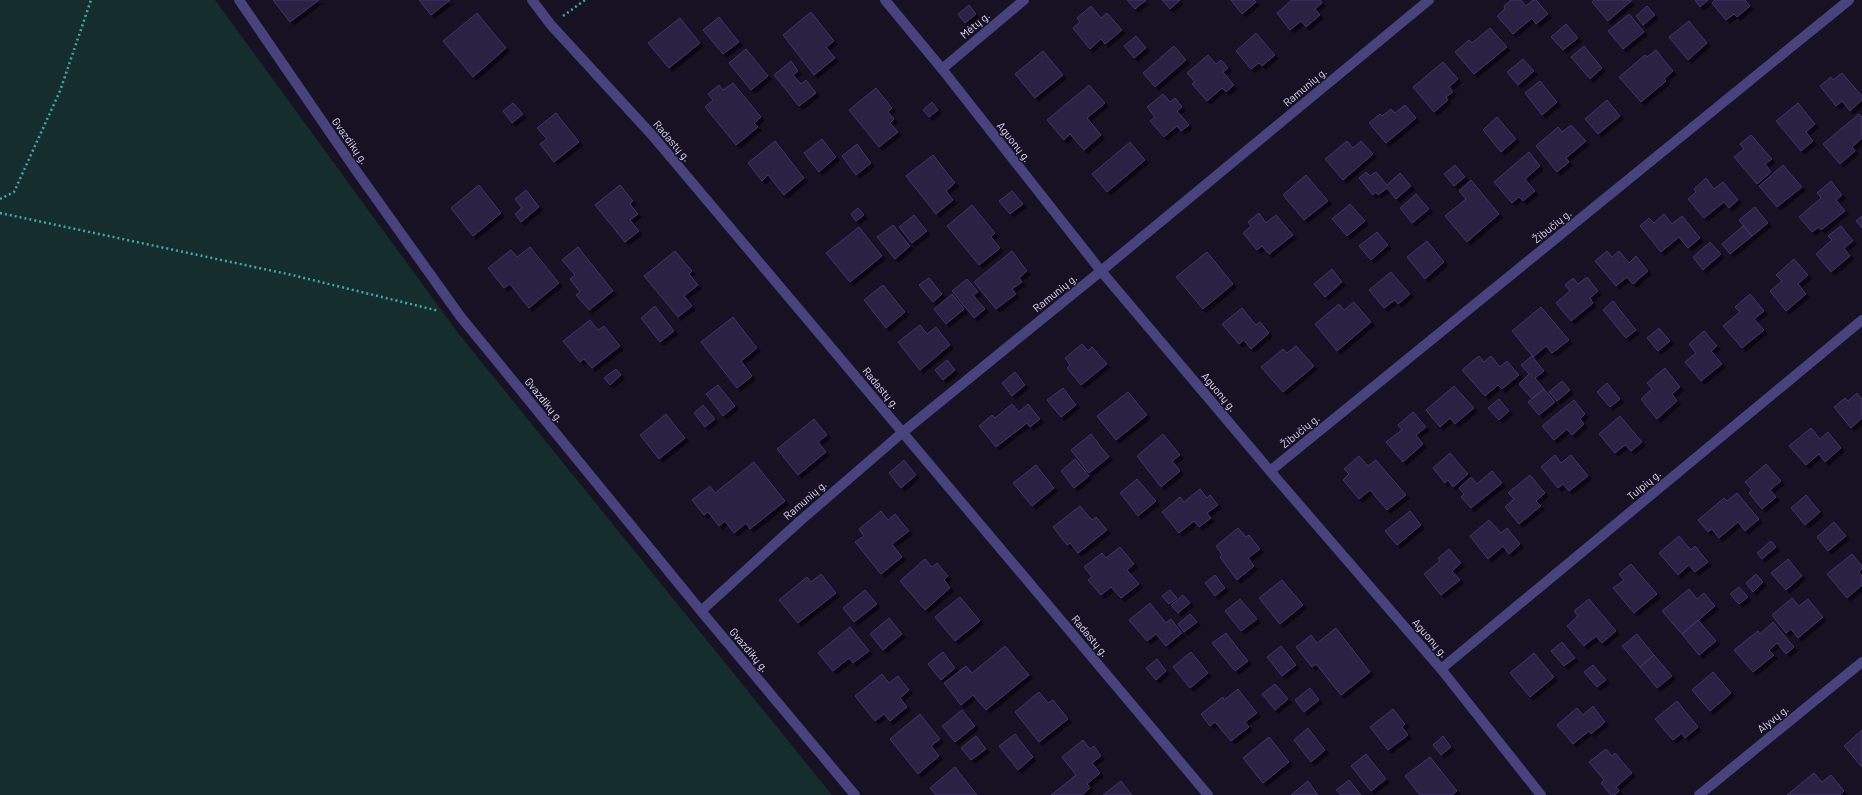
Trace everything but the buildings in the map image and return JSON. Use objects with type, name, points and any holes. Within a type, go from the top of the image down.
[{"type":"street","name":"Gvazdikų g.","points":[[239,0],[355,169],[460,316],[701,611],[855,795]]},
{"type":"street","name":"Radastų g.","points":[[532,0],[551,25],[652,135],[1208,795]]},
{"type":"street","name":"Aguonų g.","points":[[885,0],[942,69],[1101,271],[1270,471],[1441,669],[1541,795]]},
{"type":"street","name":"Mėtų g.","points":[[942,69],[1024,0]]},
{"type":"street","name":"Ramunių g.","points":[[701,611],[800,521],[902,432],[1101,271],[1430,0]]},
{"type":"street","name":"Žibučių g.","points":[[1270,471],[1849,0]]},
{"type":"street","name":"Tulpių g.","points":[[1441,669],[1862,320]]},
{"type":"street","name":"Alyvų g.","points":[[1699,795],[1862,662]]},
{"type":"path","points":[[0,199],[14,192],[60,91],[91,0]]},
{"type":"path","points":[[551,25],[585,0]]},
{"type":"path","points":[[0,213],[292,274],[460,316]]},
{"type":"green space","points":[[0,0],[215,0],[458,333],[832,795],[0,795]]}]
